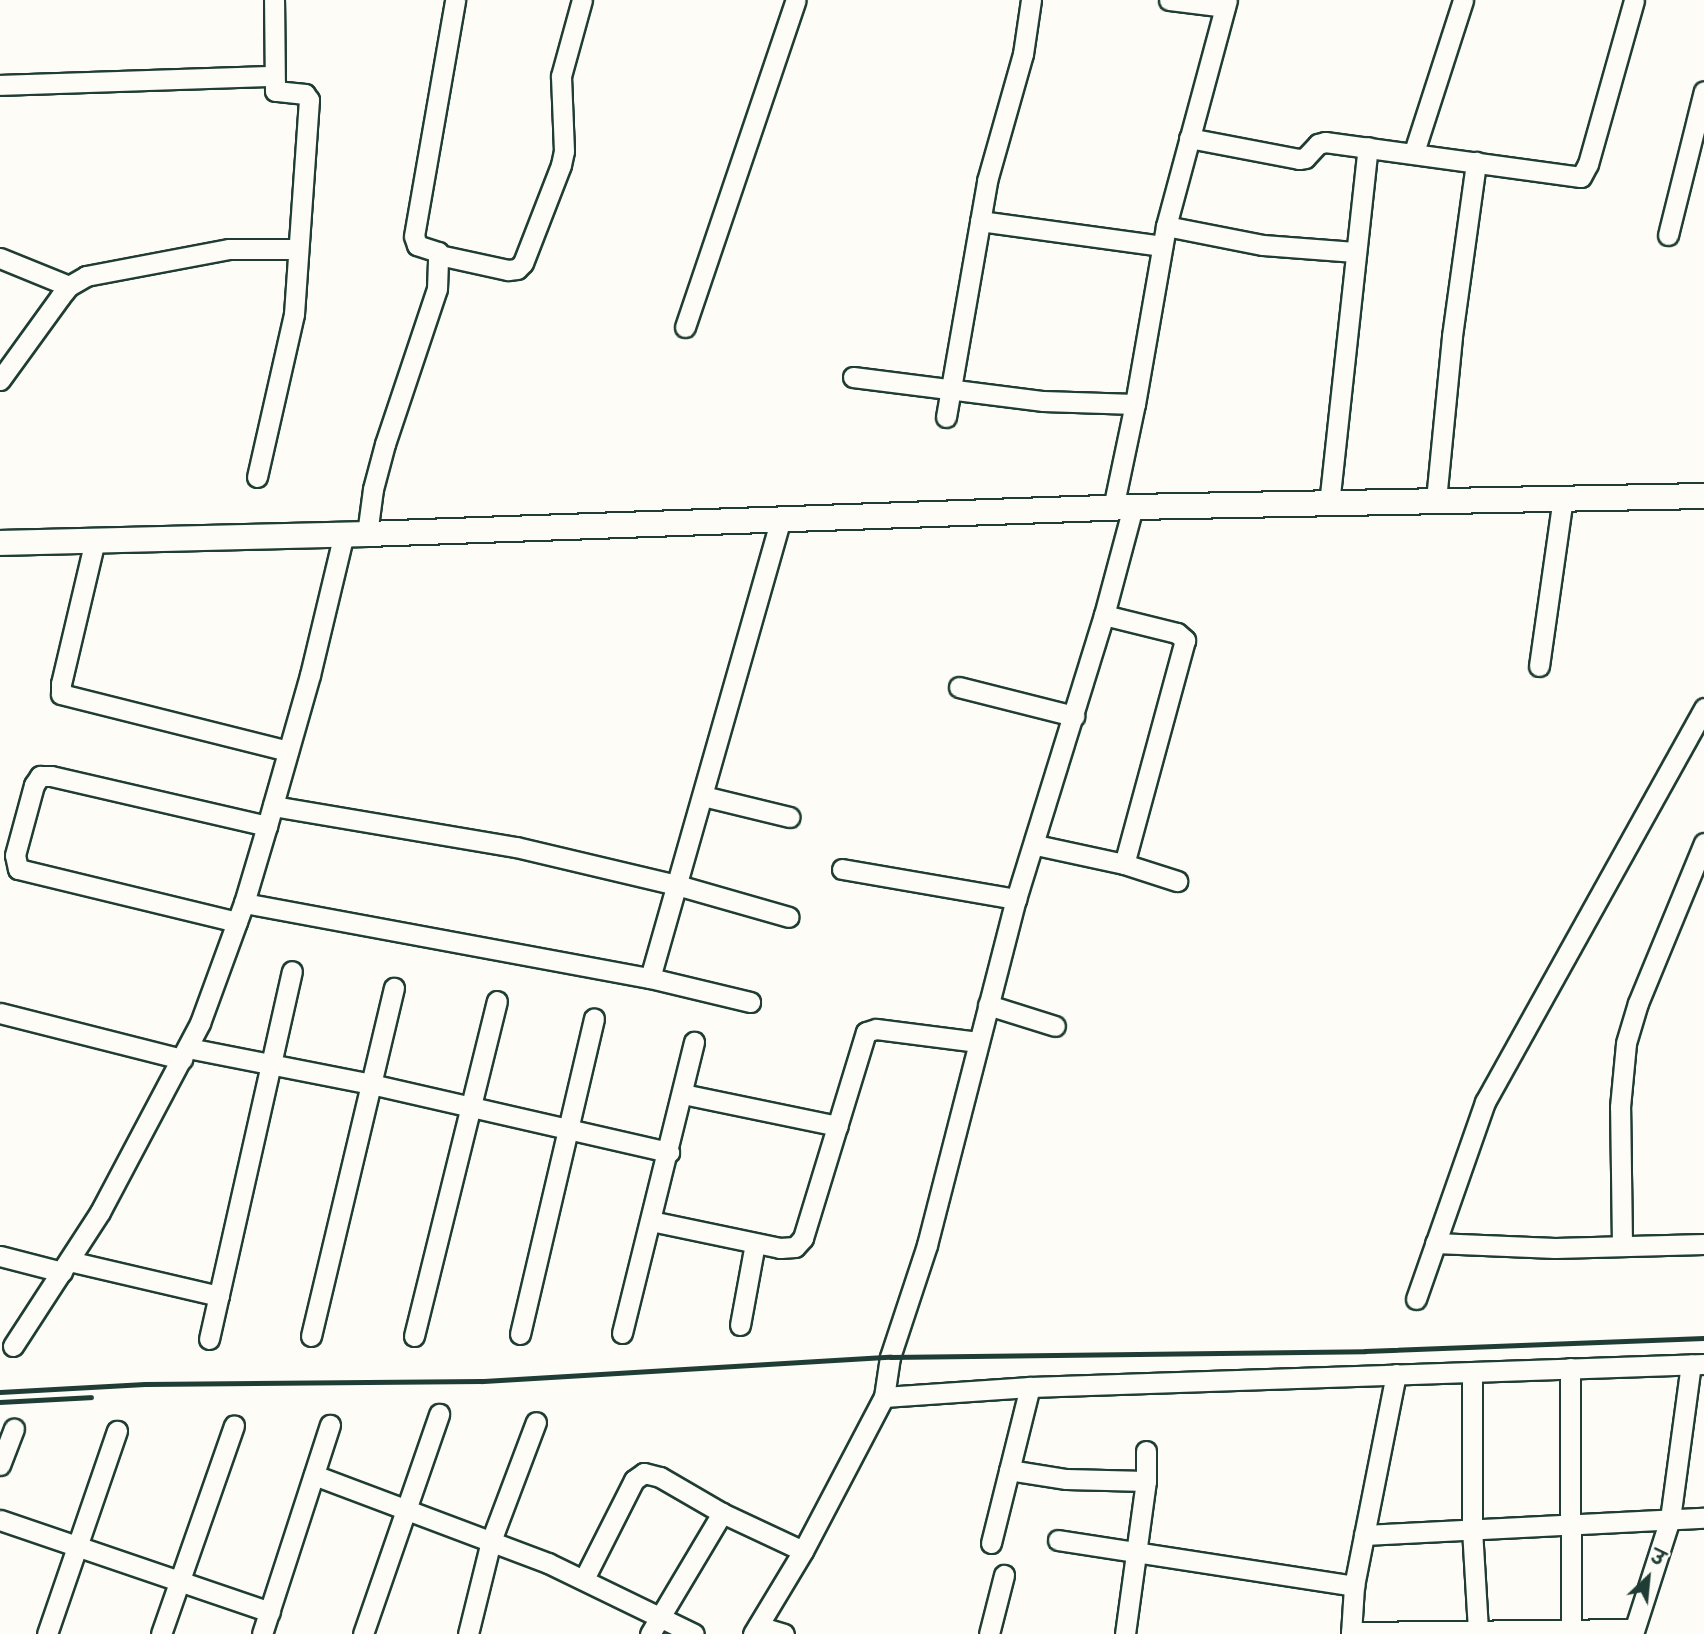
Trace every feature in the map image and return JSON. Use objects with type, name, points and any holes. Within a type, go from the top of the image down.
[{"type":"main road","points":[[0,543],[355,534],[1123,507],[1704,496]]},
{"type":"street","points":[[257,477],[294,314],[296,249],[309,100],[305,94],[277,93],[274,76],[274,0]]},
{"type":"street","points":[[13,1346],[100,1212],[185,1054],[244,903],[355,534],[373,489],[385,444],[437,289],[439,255],[434,248],[416,244],[414,236],[455,0]]},
{"type":"street","points":[[439,255],[508,270],[517,269],[523,263],[561,164],[564,150],[561,75],[582,0]]},
{"type":"street","points":[[685,327],[796,0]]},
{"type":"street","points":[[946,417],[980,221],[997,139],[1023,54],[1031,0]]},
{"type":"street","points":[[784,1634],[755,1630],[803,1550],[884,1397],[890,1357],[927,1245],[1016,899],[1036,845],[1104,615],[1123,507],[1135,404],[1162,246],[1226,4],[1168,0]]},
{"type":"street","points":[[1414,152],[1463,0]]},
{"type":"street","points":[[1189,138],[1298,159],[1307,157],[1321,143],[1414,152],[1570,177],[1583,174],[1634,0]]},
{"type":"street","points":[[0,85],[274,76]]},
{"type":"street","points":[[1668,234],[1704,91]]},
{"type":"street","points":[[1329,504],[1368,147]]},
{"type":"street","points":[[1436,500],[1452,336],[1476,162]]},
{"type":"street","points":[[980,221],[1162,246]]},
{"type":"street","points":[[1166,226],[1263,245],[1355,252]]},
{"type":"street","points":[[0,380],[69,286],[86,276],[229,248],[296,249]]},
{"type":"street","points":[[0,258],[69,286]]},
{"type":"street","points":[[853,377],[1043,401],[1135,404]]},
{"type":"street","points":[[1539,666],[1563,497]]},
{"type":"street","points":[[650,978],[781,518]]},
{"type":"street","points":[[96,540],[61,684],[61,694],[288,751]]},
{"type":"street","points":[[1104,615],[1177,633],[1185,638],[1124,864]]},
{"type":"street","points":[[959,687],[1074,716]]},
{"type":"street","points":[[1416,1299],[1485,1102],[1704,708]]},
{"type":"street","points":[[237,922],[18,869],[15,855],[34,785],[40,776],[51,776],[267,826]]},
{"type":"street","points":[[703,796],[789,817]]},
{"type":"street","points":[[273,806],[516,847],[677,885],[789,917]]},
{"type":"street","points":[[1622,1244],[1620,1108],[1626,1044],[1638,1003],[1704,843]]},
{"type":"street","points":[[1036,845],[1124,864],[1177,881]]},
{"type":"street","points":[[842,869],[1016,899]]},
{"type":"street","points":[[244,903],[650,978],[750,1002]]},
{"type":"street","points":[[209,1339],[273,1065],[292,971]]},
{"type":"street","points":[[311,1336],[394,988]]},
{"type":"street","points":[[414,1336],[497,1001]]},
{"type":"street","points":[[988,1005],[1055,1026]]},
{"type":"street","points":[[0,1013],[185,1054],[273,1065],[371,1084],[670,1152]]},
{"type":"street","points":[[520,1334],[594,1019]]},
{"type":"street","points":[[651,1221],[786,1249],[799,1244],[866,1032],[876,1029],[978,1042]]},
{"type":"street","points":[[622,1333],[670,1152],[694,1042]]},
{"type":"street","points":[[683,1094],[838,1126]]},
{"type":"street","points":[[740,1325],[755,1243]]},
{"type":"street","points":[[1435,1243],[1555,1248],[1622,1244],[1704,1244]]},
{"type":"street","points":[[0,1256],[219,1296]]},
{"type":"street","points":[[884,1397],[1030,1387],[1396,1374],[1697,1364],[1670,1519],[1634,1631],[1351,1633],[1354,1586],[1396,1374]]},
{"type":"street","points":[[1570,1368],[1573,1524],[1571,1630]]},
{"type":"street","points":[[1472,1372],[1472,1530],[1478,1631]]},
{"type":"street","points":[[991,1543],[1030,1387]]},
{"type":"street","points":[[363,1634],[439,1414]]},
{"type":"street","points":[[468,1634],[491,1541],[536,1422]]},
{"type":"street","points":[[161,1634],[234,1425]]},
{"type":"street","points":[[262,1634],[330,1425]]},
{"type":"street","points":[[0,1465],[14,1429]]},
{"type":"street","points":[[47,1634],[117,1431]]},
{"type":"street","points":[[1125,1634],[1146,1481],[1146,1451]]},
{"type":"street","points":[[1009,1469],[1066,1479],[1146,1481]]},
{"type":"street","points":[[584,1579],[639,1475],[644,1473],[660,1477],[722,1513],[803,1550]]},
{"type":"street","points":[[314,1475],[584,1579],[654,1626],[694,1634]]},
{"type":"street","points":[[654,1626],[722,1513]]},
{"type":"street","points":[[1364,1535],[1704,1518]]},
{"type":"street","points":[[0,1520],[270,1612]]},
{"type":"street","points":[[1058,1540],[1354,1586]]},
{"type":"street","points":[[989,1634],[1004,1575]]},
{"type":"railway","points":[[0,1392],[145,1384],[482,1381],[890,1357],[1365,1351],[1704,1338]]},
{"type":"railway","points":[[0,1402],[91,1397]]}]
